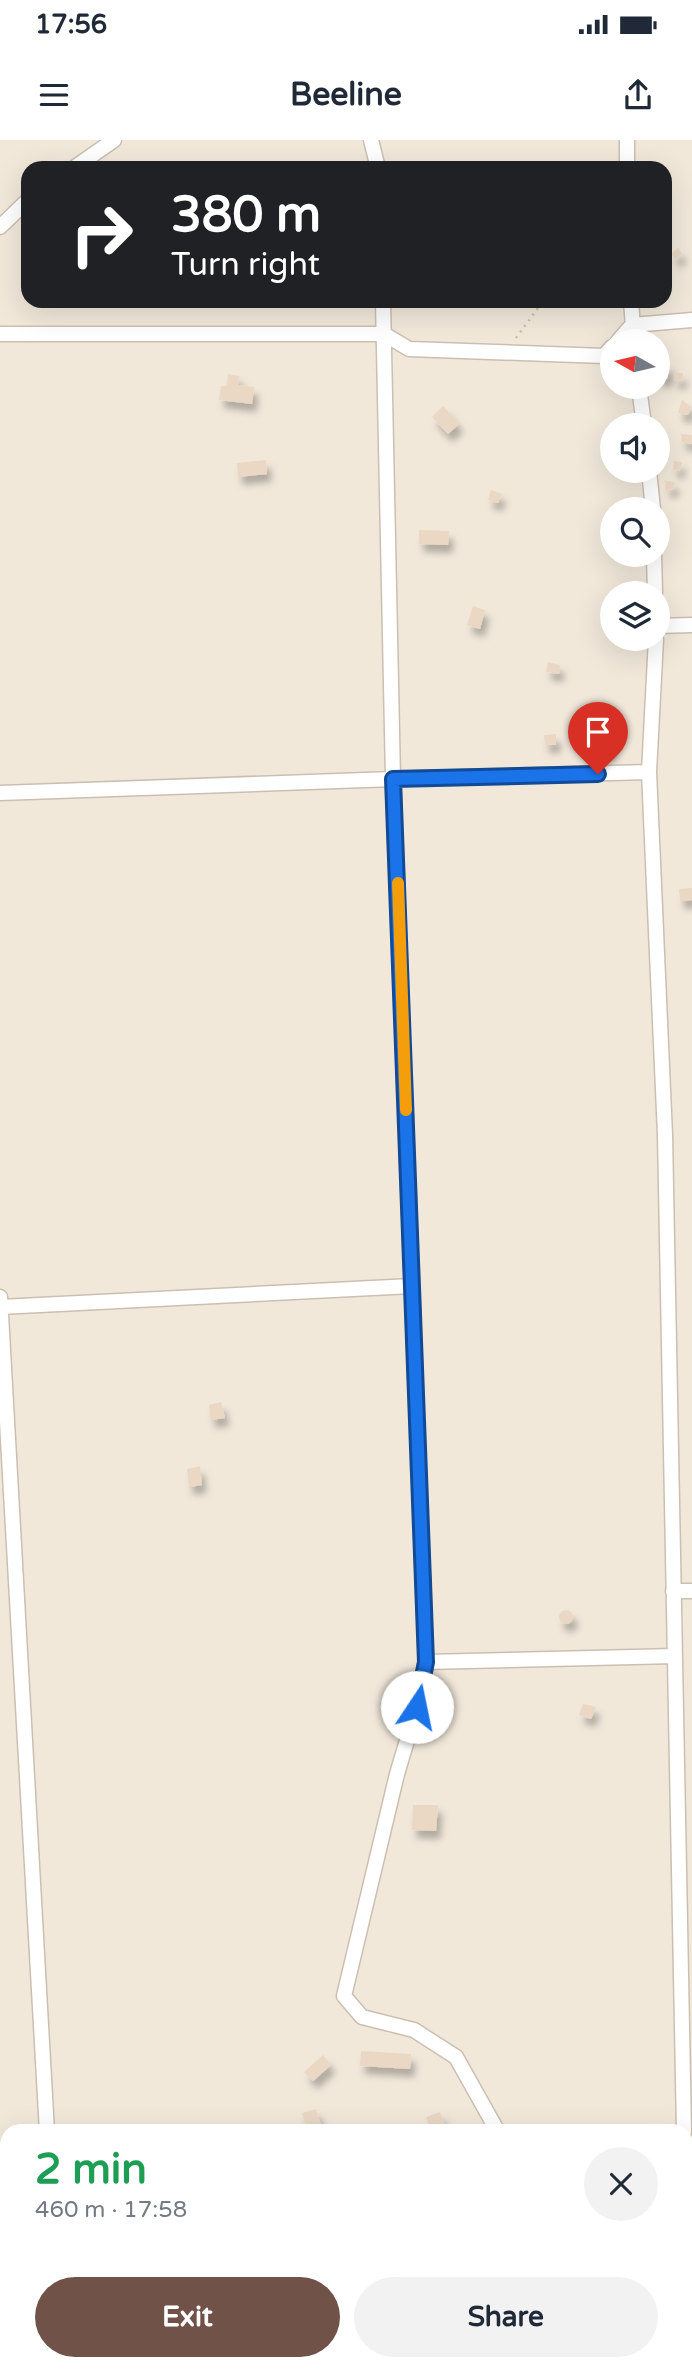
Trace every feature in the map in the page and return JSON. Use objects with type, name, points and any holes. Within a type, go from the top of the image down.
[{"type":"street","points":[[84,161],[114,140]]},
{"type":"street","points":[[371,140],[376,161]]},
{"type":"street","points":[[627,140],[628,161]]},
{"type":"street","points":[[0,227],[21,207]]},
{"type":"street","points":[[383,308],[393,779],[426,1662],[344,1996],[362,2017],[414,2030],[456,2057],[494,2124]]},
{"type":"street","points":[[631,308],[632,329]]},
{"type":"street","points":[[628,329],[632,325],[692,320]]},
{"type":"street","points":[[0,334],[384,334],[409,349],[600,356]]},
{"type":"street","points":[[670,626],[692,625]]},
{"type":"street","points":[[655,651],[649,772],[665,1135],[684,2124]]},
{"type":"street","points":[[0,793],[649,772]]},
{"type":"street","points":[[0,1307],[412,1286]]},
{"type":"street","points":[[0,1297],[47,2124]]},
{"type":"street","points":[[673,1591],[692,1591]]},
{"type":"street","points":[[426,1662],[675,1656]]},
{"type":"path","points":[[506,352],[538,308]]},
{"type":"shaded area","points":[[0,140],[692,140],[692,2124],[0,2124]]},
{"type":"building","points":[[678,248],[682,254],[675,260],[672,253]]},
{"type":"building","points":[[675,373],[683,373],[682,381],[674,381]]},
{"type":"building","points":[[228,374],[239,376],[238,385],[254,387],[252,404],[219,400],[221,386],[227,386]]},
{"type":"building","points":[[682,400],[691,407],[688,415],[678,413]]},
{"type":"building","points":[[443,406],[459,424],[448,434],[432,417]]},
{"type":"building","points":[[681,434],[692,435],[692,444],[682,442]]},
{"type":"building","points":[[266,460],[267,474],[238,477],[237,463]]},
{"type":"building","points":[[674,461],[682,462],[679,471],[673,470]]},
{"type":"building","points":[[675,482],[674,489],[665,490],[666,483]]},
{"type":"building","points":[[491,490],[502,494],[498,503],[488,500]]},
{"type":"building","points":[[419,530],[449,531],[448,545],[419,544]]},
{"type":"building","points":[[473,606],[485,610],[480,629],[467,625]]},
{"type":"building","points":[[548,662],[560,665],[559,674],[546,672]]},
{"type":"building","points":[[556,734],[556,745],[545,745],[544,735]]},
{"type":"building","points":[[598,743],[611,743],[612,752],[598,752]]},
{"type":"building","points":[[692,888],[692,900],[680,901],[679,889]]},
{"type":"building","points":[[221,1402],[225,1418],[211,1420],[209,1405]]},
{"type":"building","points":[[200,1466],[202,1485],[189,1487],[187,1469]]},
{"type":"building","points":[[563,1610],[569,1610],[573,1617],[569,1624],[563,1624],[559,1620],[559,1614]]},
{"type":"building","points":[[583,1704],[596,1707],[591,1719],[579,1715]]},
{"type":"building","points":[[413,1805],[438,1805],[436,1831],[412,1830]]},
{"type":"building","points":[[361,2051],[411,2054],[410,2069],[360,2066]]},
{"type":"building","points":[[323,2055],[331,2065],[313,2081],[304,2072]]},
{"type":"building","points":[[316,2109],[321,2124],[305,2124],[302,2113]]},
{"type":"building","points":[[440,2112],[444,2124],[428,2124],[426,2117]]},
{"type":"slow traffic","points":[[398,883],[406,1110]]},
{"type":"route","points":[[417,1707],[426,1662],[393,779],[598,774]]}]
